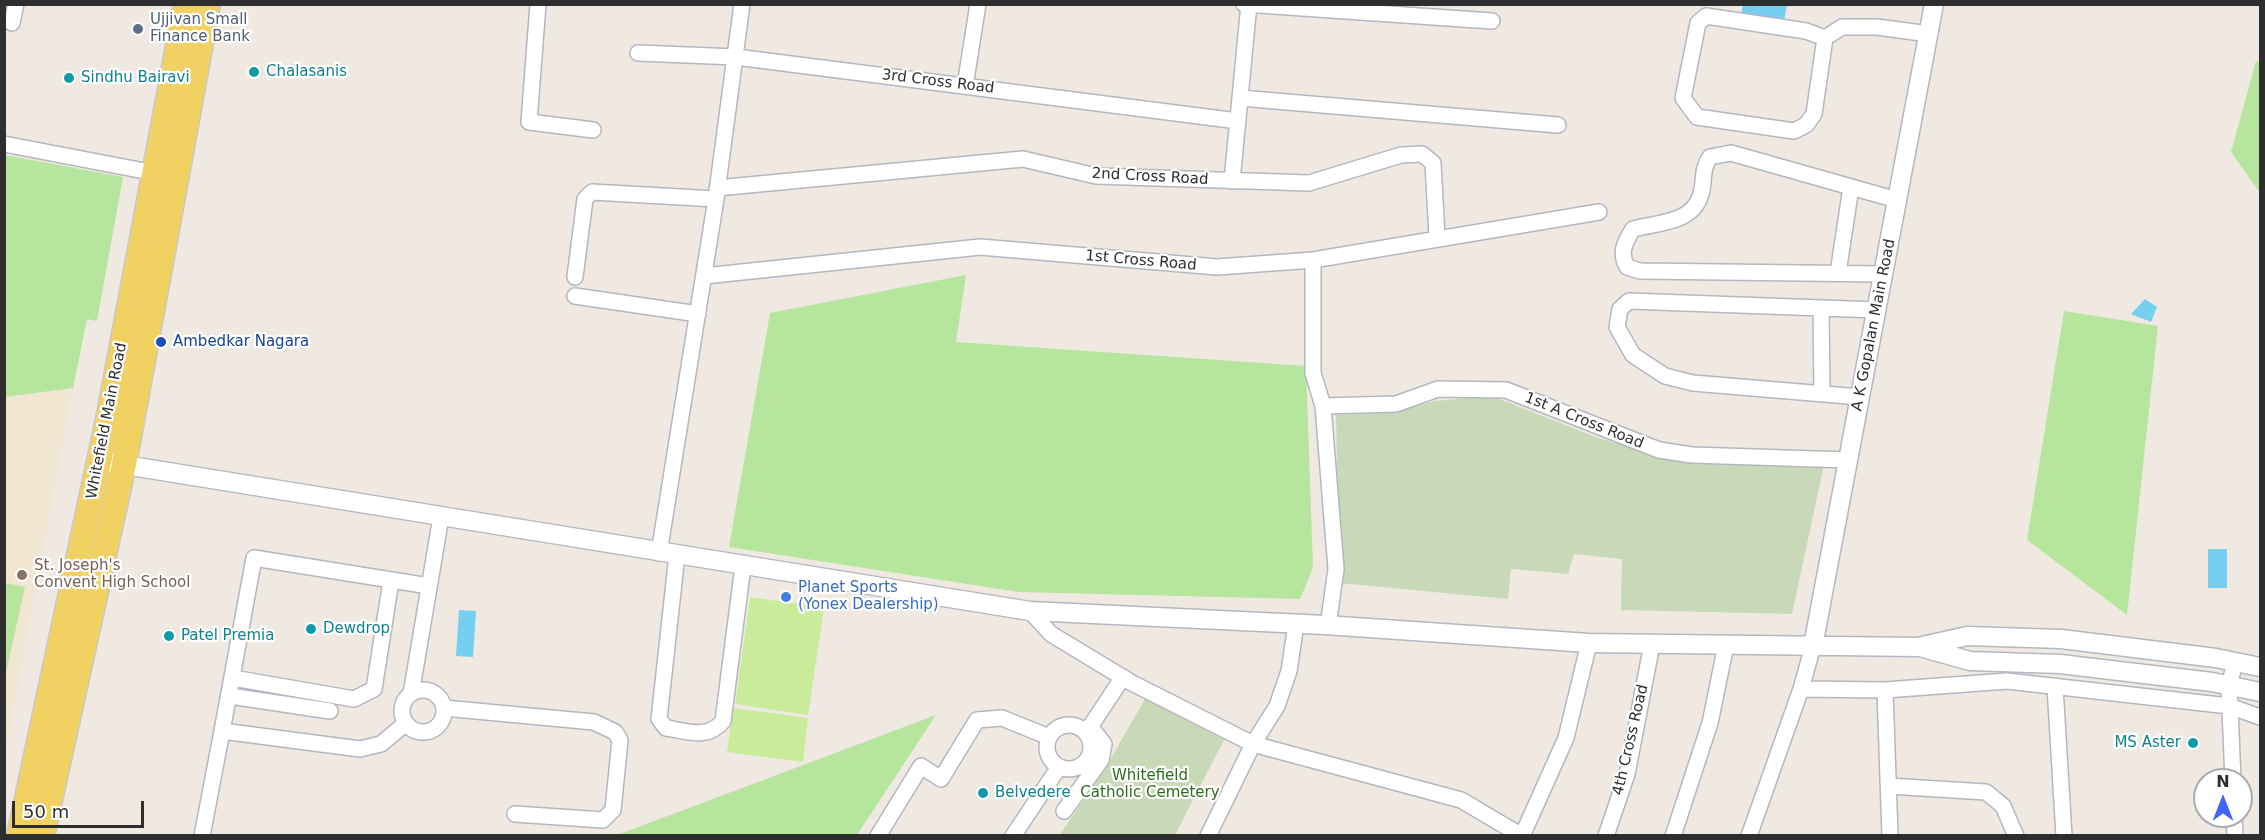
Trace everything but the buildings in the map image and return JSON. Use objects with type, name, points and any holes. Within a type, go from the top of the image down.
[{"type":"main road","name":"Whitefield Main Road","points":[[19,836],[100,461],[186,4]]},
{"type":"main road","name":"Whitefield Main Road","points":[[42,836],[124,465],[208,4]]},
{"type":"street","points":[[12,23],[16,4]]},
{"type":"street","points":[[538,4],[529,122],[594,130]]},
{"type":"street","points":[[742,4],[717,193],[698,314],[668,554],[659,719],[666,728],[706,734],[717,728],[723,721],[743,566]]},
{"type":"street","points":[[965,86],[978,4]]},
{"type":"street","points":[[1244,4],[1492,21]]},
{"type":"street","name":"A K Gopalan Main Road","points":[[1813,646],[1934,4]]},
{"type":"street","points":[[1232,181],[1249,5]]},
{"type":"street","points":[[1825,38],[1806,31],[1706,16],[1698,23],[1683,98],[1697,117],[1794,131],[1806,125],[1814,114],[1825,38],[1842,27],[1876,27],[1929,34]]},
{"type":"street","name":"3rd Cross Road","points":[[638,52],[736,57],[1238,121]]},
{"type":"street","points":[[1240,98],[1558,125]]},
{"type":"street","points":[[4,144],[154,173]]},
{"type":"street","points":[[1883,274],[1640,270],[1627,267],[1623,259],[1623,245],[1633,229],[1685,217],[1693,211],[1702,193],[1703,167],[1710,157],[1731,153],[1898,200]]},
{"type":"street","name":"2nd Cross Road","points":[[574,277],[585,200],[592,192],[717,193],[1023,159],[1096,176],[1309,183],[1326,180],[1401,155],[1422,154],[1433,164],[1437,237]]},
{"type":"street","points":[[1838,273],[1851,187]]},
{"type":"street","name":"1st Cross Road","points":[[704,276],[980,247],[1217,267],[1313,260],[1437,237],[1599,212]]},
{"type":"street","points":[[1313,260],[1313,373],[1323,406],[1336,569],[1328,626]]},
{"type":"street","points":[[574,296],[698,314]]},
{"type":"street","points":[[1860,397],[1693,383],[1665,376],[1633,355],[1617,327],[1620,309],[1629,301],[1877,310]]},
{"type":"street","points":[[1821,308],[1822,394]]},
{"type":"street","name":"1st A Cross Road","points":[[1323,406],[1396,404],[1438,389],[1506,390],[1659,450],[1692,455],[1848,460]]},
{"type":"street","points":[[100,461],[441,518],[1030,611],[1296,624],[1589,643],[1918,647],[1967,636],[2061,639],[2260,667]]},
{"type":"street","points":[[411,694],[441,518]]},
{"type":"street","points":[[202,836],[254,558],[429,586]]},
{"type":"street","points":[[233,678],[354,699],[363,696],[374,689],[391,581]]},
{"type":"street","points":[[1030,611],[1051,634],[1123,677],[1253,744],[1461,800],[1522,836],[1566,738],[1589,643]]},
{"type":"street","points":[[1208,836],[1253,744],[1281,696],[1289,671],[1296,624]]},
{"type":"street","name":"4th Cross Road","points":[[1606,836],[1627,774],[1652,644]]},
{"type":"street","points":[[1673,836],[1710,723],[1726,645]]},
{"type":"street","points":[[1749,836],[1801,689],[1813,646]]},
{"type":"street","points":[[1918,647],[1970,661],[2060,664],[2260,692]]},
{"type":"street","points":[[2232,768],[2229,686],[2235,662]]},
{"type":"street","points":[[1064,812],[1101,760],[1104,744],[1088,730],[1066,725],[1049,737],[1047,752],[1059,767],[1075,768],[1087,760],[1091,746],[1088,730],[1123,677]]},
{"type":"street","points":[[1801,689],[1886,690],[2007,681],[2229,706],[2260,717]]},
{"type":"street","points":[[2055,686],[2064,836]]},
{"type":"street","points":[[418,690],[432,692],[438,696],[444,708],[441,721],[431,730],[417,731],[406,723],[402,710],[411,694],[418,690]]},
{"type":"street","points":[[1886,690],[1890,836]]},
{"type":"street","points":[[230,696],[330,711]]},
{"type":"street","points":[[444,708],[594,722],[615,732],[620,740],[613,810],[603,820],[515,814]]},
{"type":"street","points":[[878,836],[921,766],[941,779],[976,720],[1002,718],[1049,737]]},
{"type":"street","points":[[222,731],[360,749],[381,744],[406,723]]},
{"type":"street","points":[[1013,836],[1059,767]]},
{"type":"street","points":[[1889,786],[1986,792],[2003,806],[2016,836]]},
{"type":"shaded area","name":"St. Joseph's Convent High School","points":[[73,388],[5,754],[5,397]]},
{"type":"green space","points":[[2256,61],[2260,62],[2260,193],[2231,152]]},
{"type":"green space","points":[[5,155],[123,177],[97,321],[87,319],[73,388],[5,397]]},
{"type":"green space","points":[[966,275],[956,342],[1306,366],[1313,568],[1300,599],[1019,592],[729,547],[770,313]]},
{"type":"green space","points":[[2064,311],[2158,326],[2127,615],[2027,540]]},
{"type":"green space","points":[[1492,396],[1598,438],[1692,464],[1824,465],[1792,614],[1621,610],[1622,559],[1574,554],[1568,574],[1511,569],[1508,599],[1339,583],[1336,415],[1395,412],[1435,401]]},
{"type":"green space","points":[[4,583],[25,587],[5,677]]},
{"type":"green space","points":[[750,597],[824,608],[808,715],[735,704]]},
{"type":"green space","name":"Whitefield Catholic Cemetery","points":[[1146,697],[1224,740],[1175,835],[1059,836],[1109,762]]},
{"type":"green space","points":[[733,708],[808,718],[803,762],[727,752]]},
{"type":"green space","points":[[936,715],[857,835],[617,835]]},
{"type":"water","points":[[1743,5],[1787,5],[1784,21],[1741,13]]},
{"type":"water","points":[[2145,299],[2157,307],[2151,322],[2131,314]]},
{"type":"water","points":[[2208,549],[2227,549],[2227,588],[2208,588]]},
{"type":"water","points":[[459,610],[476,611],[473,657],[456,656]]},
{"type":"place","name":"Ujjivan Small Finance Bank","points":[[138,29]]},
{"type":"place","name":"Chalasanis","points":[[254,72]]},
{"type":"place","name":"Sindhu Bairavi","points":[[69,78]]},
{"type":"place","name":"Ambedkar Nagara","points":[[161,342]]},
{"type":"place","name":"St. Joseph's Convent High School","points":[[22,575]]},
{"type":"place","name":"Planet Sports (Yonex Dealership)","points":[[786,597]]},
{"type":"place","name":"Dewdrop","points":[[311,629]]},
{"type":"place","name":"Patel Premia","points":[[169,636]]},
{"type":"place","name":"MS Aster","points":[[2193,743]]},
{"type":"place","name":"Belvedere","points":[[983,793]]}]
